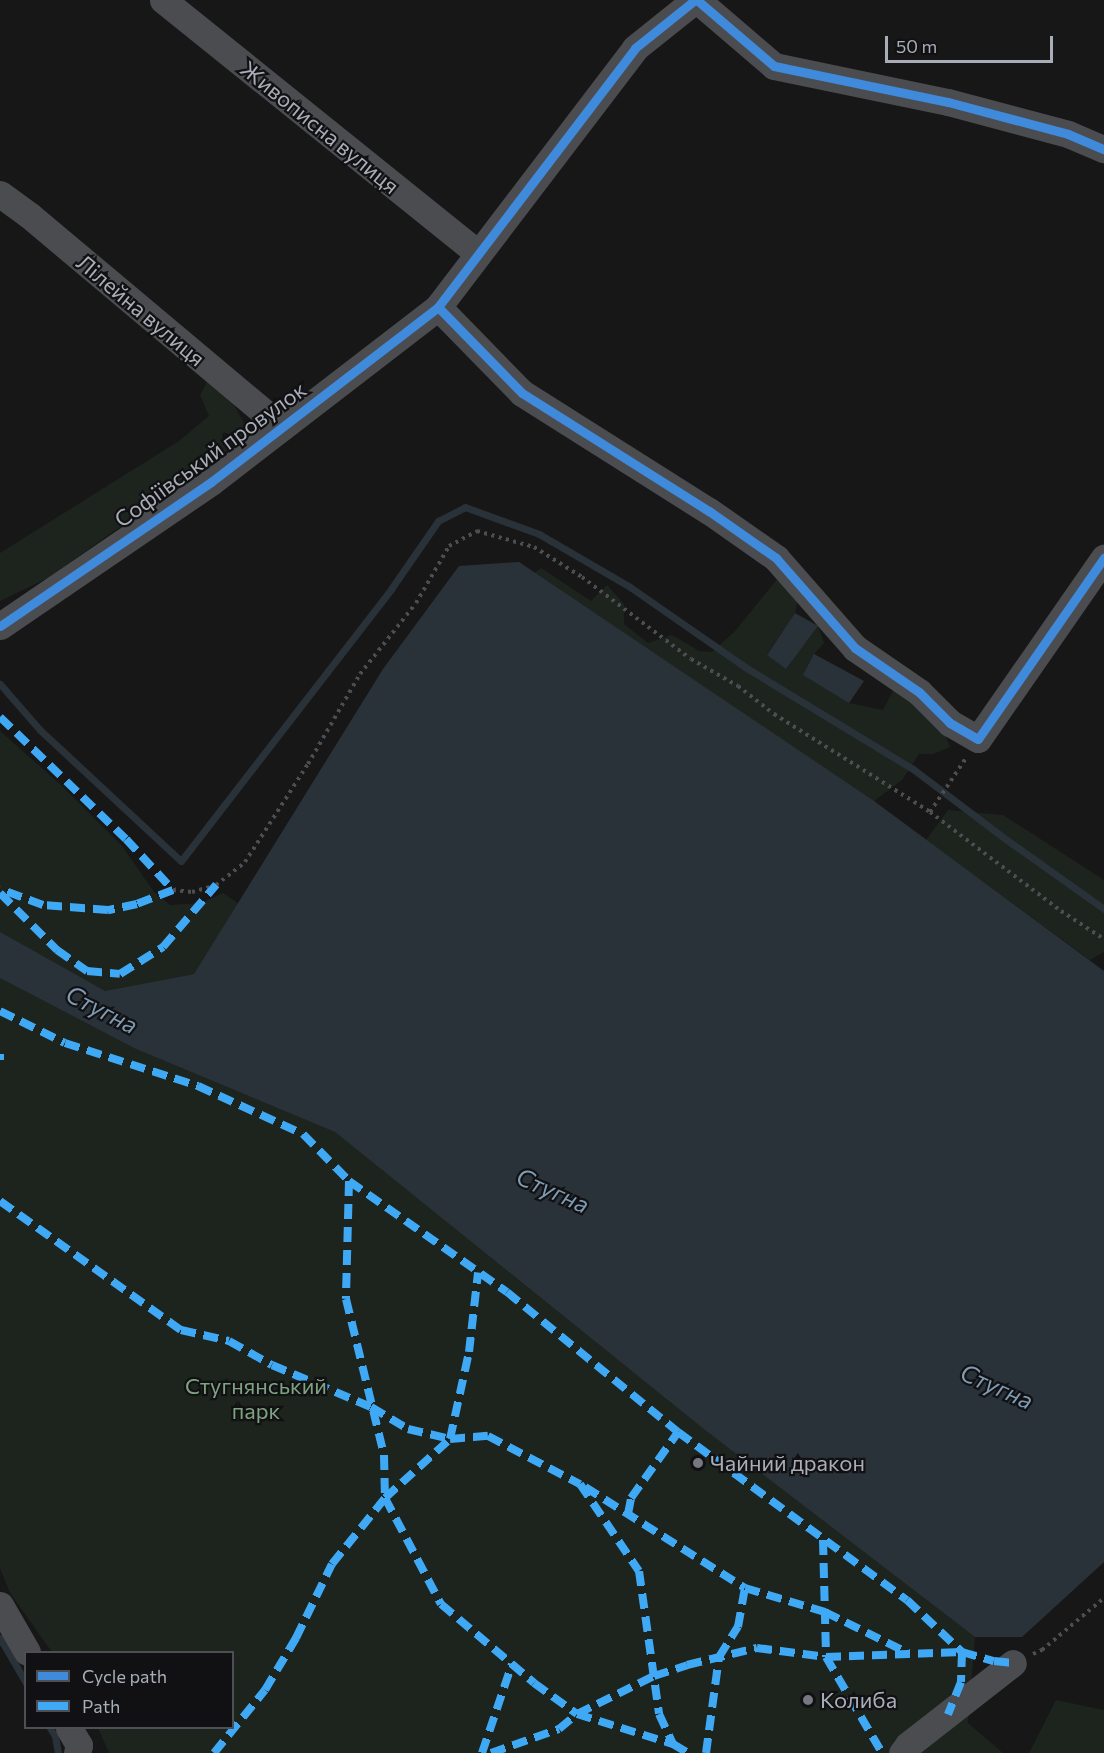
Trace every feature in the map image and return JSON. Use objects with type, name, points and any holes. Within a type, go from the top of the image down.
[{"type":"street","name":"Живописна вулиця","points":[[163,0],[478,254]]},
{"type":"street","name":"Софіївський провулок","points":[[0,626],[211,482],[438,307],[635,48],[696,0]]},
{"type":"street","points":[[696,0],[774,66],[948,102],[1068,134],[1104,149]]},
{"type":"street","name":"Лілейна вулиця","points":[[0,194],[29,215],[282,427]]},
{"type":"street","points":[[438,307],[522,393],[670,485],[776,558],[855,648],[919,692],[950,723],[978,739],[1104,558]]},
{"type":"street","points":[[0,1605],[26,1651]]},
{"type":"street","points":[[902,1753],[908,1745],[1013,1663]]},
{"type":"street","points":[[70,1729],[79,1745],[77,1753]]},
{"type":"path","points":[[173,890],[192,892],[216,885],[245,862],[308,764],[360,674],[416,603],[449,546],[477,531],[534,547],[582,577],[633,618],[691,659],[738,686],[774,714],[930,812],[1061,911],[1104,939]]},
{"type":"path","points":[[930,812],[952,779]]},
{"type":"path","points":[[1013,1663],[1042,1650],[1104,1598]]},
{"type":"green space","points":[[208,380],[226,390],[244,423],[242,440],[48,578],[0,601],[0,553],[179,441],[209,416],[200,395]]},
{"type":"green space","points":[[541,568],[591,601],[607,585],[624,604],[624,624],[648,643],[672,635],[699,651],[712,652],[735,631],[779,577],[799,594],[795,613],[767,654],[786,669],[818,626],[824,643],[814,654],[849,703],[883,710],[894,689],[943,729],[950,747],[933,754],[919,754],[902,780],[874,801],[741,744],[517,586]]},
{"type":"green space","points":[[0,731],[62,786],[122,846],[154,892],[170,905],[201,903],[223,893],[239,904],[194,974],[105,991],[0,945]]},
{"type":"green space","points":[[948,810],[1003,815],[1104,880],[1104,952],[1090,960],[926,840]]},
{"type":"green space","name":"Стугнянський парк","points":[[0,978],[136,1049],[335,1132],[705,1430],[975,1637],[968,1723],[1003,1753],[109,1753],[98,1729],[234,1729],[234,1651],[51,1651],[10,1593],[0,1568]]},
{"type":"green space","points":[[1056,1700],[1104,1710],[1104,1753],[1029,1753]]},
{"type":"water","name":"Стугна","points":[[519,562],[874,801],[1104,971],[1104,1562],[1022,1637],[975,1637],[705,1430],[335,1132],[136,1049],[0,978],[0,932],[105,991],[194,974],[383,669],[459,566]]},
{"type":"water","points":[[795,613],[818,626],[786,669],[767,655]]},
{"type":"water","points":[[814,654],[864,681],[849,703],[803,675]]},
{"type":"waterway","points":[[0,684],[40,730],[181,861],[391,589],[438,521],[465,507],[539,534],[630,587],[745,667],[913,769],[1104,909]]},
{"type":"waterway","points":[[0,1638],[24,1680]]},
{"type":"waterway","points":[[51,1729],[55,1736],[58,1753]]},
{"type":"marked path","points":[[0,717],[126,839],[173,890],[137,904],[108,910],[43,905],[0,889]]},
{"type":"marked path","points":[[0,893],[57,950],[87,971],[120,974],[163,947],[216,885]]},
{"type":"marked path","points":[[0,1011],[65,1043],[198,1086],[303,1134],[349,1181],[507,1292],[678,1432],[907,1600],[962,1652],[994,1661],[1013,1663]]},
{"type":"marked path","points":[[0,1054],[0,1060]]},
{"type":"marked path","points":[[349,1181],[346,1299],[384,1455],[385,1498],[441,1604],[534,1683],[577,1714],[673,1744]]},
{"type":"marked path","points":[[0,1201],[181,1330],[229,1341],[272,1365],[371,1407],[408,1429],[450,1439],[488,1436],[580,1484],[639,1571],[659,1714],[673,1744],[688,1753]]},
{"type":"marked path","points":[[234,1728],[265,1690],[296,1638],[332,1564],[385,1498],[450,1439],[469,1352],[478,1273]]},
{"type":"marked path","points":[[628,1514],[631,1498],[678,1432]]},
{"type":"marked path","points":[[585,1487],[745,1588],[825,1612],[908,1653]]},
{"type":"marked path","points":[[823,1540],[826,1657],[882,1753]]},
{"type":"marked path","points":[[706,1753],[719,1657],[738,1627],[745,1588]]},
{"type":"marked path","points":[[491,1753],[559,1729],[577,1714],[654,1676],[687,1665],[757,1648],[826,1657],[962,1652],[961,1682],[948,1714]]},
{"type":"marked path","points":[[482,1753],[512,1664]]},
{"type":"marked path","points":[[214,1753],[233,1729]]},
{"type":"cycle path","points":[[0,626],[211,482],[438,307],[635,48],[695,0]]},
{"type":"cycle path","points":[[697,0],[774,66],[948,102],[1068,134],[1104,149]]},
{"type":"cycle path","points":[[438,307],[522,393],[709,511],[776,558],[855,648],[919,692],[950,723],[978,739],[1104,558]]},
{"type":"place","name":"Чайний дракон","points":[[698,1463]]},
{"type":"place","name":"Колиба","points":[[808,1700]]}]
